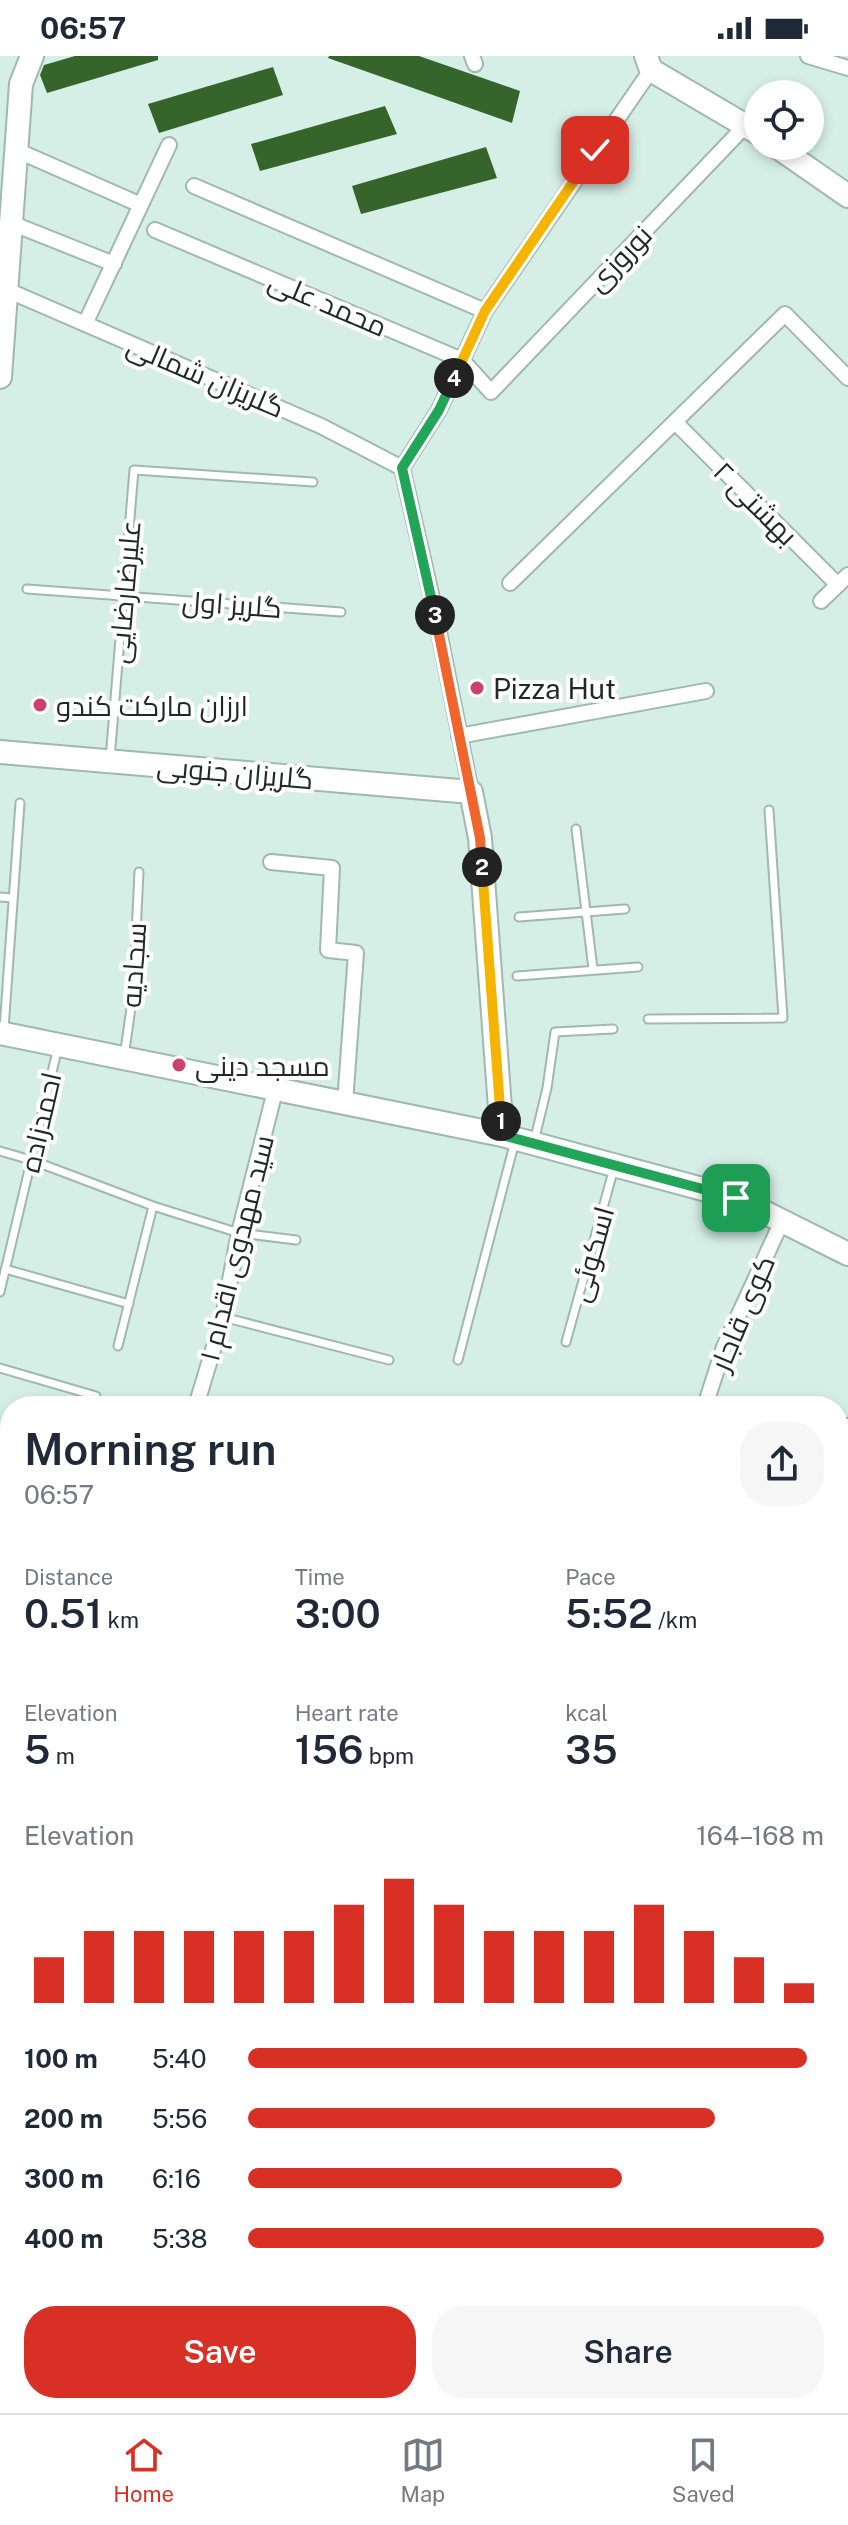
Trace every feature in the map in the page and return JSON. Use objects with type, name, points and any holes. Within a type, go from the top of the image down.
[{"type":"street","points":[[0,377],[7,290],[5,254],[11,223],[21,84],[32,56]]},
{"type":"street","points":[[808,56],[848,68]]},
{"type":"street","points":[[517,1139],[480,838],[434,607],[402,468],[439,410],[485,311],[648,63],[744,124]]},
{"type":"street","name":"نوروزی","points":[[491,392],[744,137]]},
{"type":"street","points":[[85,324],[169,145]]},
{"type":"street","points":[[16,150],[141,205]]},
{"type":"street","points":[[796,160],[848,196]]},
{"type":"street","points":[[194,186],[485,311]]},
{"type":"street","points":[[11,223],[114,264]]},
{"type":"street","name":"محمد علی","points":[[155,230],[462,360],[491,392]]},
{"type":"street","name":"گلریزان شمالی","points":[[7,290],[321,426],[402,468]]},
{"type":"street","points":[[510,583],[785,314],[848,378]]},
{"type":"street","name":"بهشتی ۲","points":[[675,422],[843,580]]},
{"type":"street","points":[[821,601],[843,580]]},
{"type":"street","points":[[459,736],[706,691]]},
{"type":"street","name":"گلریزان جنوبی","points":[[0,752],[471,792]]},
{"type":"street","points":[[271,862],[332,868],[328,950],[356,953],[345,1103]]},
{"type":"street","points":[[2,1034],[517,1139],[736,1198],[845,1247]]},
{"type":"street","name":"سید مهدوی اقدام ۱","points":[[199,1396],[223,1317],[239,1233],[275,1091]]},
{"type":"street","name":"کوی قاجار","points":[[708,1396],[724,1347],[782,1221]]},
{"type":"lane","name":"علیرضارضایی","points":[[110,761],[134,470],[313,482]]},
{"type":"lane","name":"گلریز اول","points":[[27,589],[341,612]]},
{"type":"lane","points":[[2,1034],[20,803]]},
{"type":"lane","points":[[648,1019],[783,1018],[769,810]]},
{"type":"lane","points":[[576,829],[593,969]]},
{"type":"lane","name":"سجادیه","points":[[124,1058],[133,994],[139,872]]},
{"type":"lane","points":[[0,897],[13,898]]},
{"type":"lane","points":[[519,917],[625,909]]},
{"type":"lane","points":[[517,976],[638,967]]},
{"type":"lane","points":[[458,1360],[517,1139],[547,1088],[555,1032],[613,1029]]},
{"type":"lane","name":"احمدزاده","points":[[0,1292],[58,1045]]},
{"type":"lane","points":[[0,1151],[239,1233],[296,1240]]},
{"type":"lane","name":"اسکوئی","points":[[566,1342],[615,1166]]},
{"type":"lane","points":[[118,1346],[153,1206]]},
{"type":"lane","points":[[5,1269],[129,1304]]},
{"type":"lane","points":[[223,1317],[389,1360]]},
{"type":"lane","points":[[0,1368],[96,1396]]},
{"type":"building","points":[[75,56],[158,56],[158,60],[47,93],[40,75],[44,65]]},
{"type":"building","points":[[419,56],[520,91],[512,123],[328,58]]},
{"type":"building","points":[[273,67],[283,95],[159,133],[148,104]]},
{"type":"building","points":[[385,106],[397,134],[260,171],[251,144]]},
{"type":"building","points":[[486,147],[497,178],[361,214],[352,186]]},
{"type":"place","name":"Pizza Hut","points":[[477,688]]},
{"type":"place","name":"ارزان مارکت کندو","points":[[40,705]]},
{"type":"place","name":"مسجد دینی","points":[[179,1065]]},
{"type":"route","points":[[595,150],[485,311],[439,410],[402,468],[434,607],[480,838],[502,1135],[736,1198]]}]
